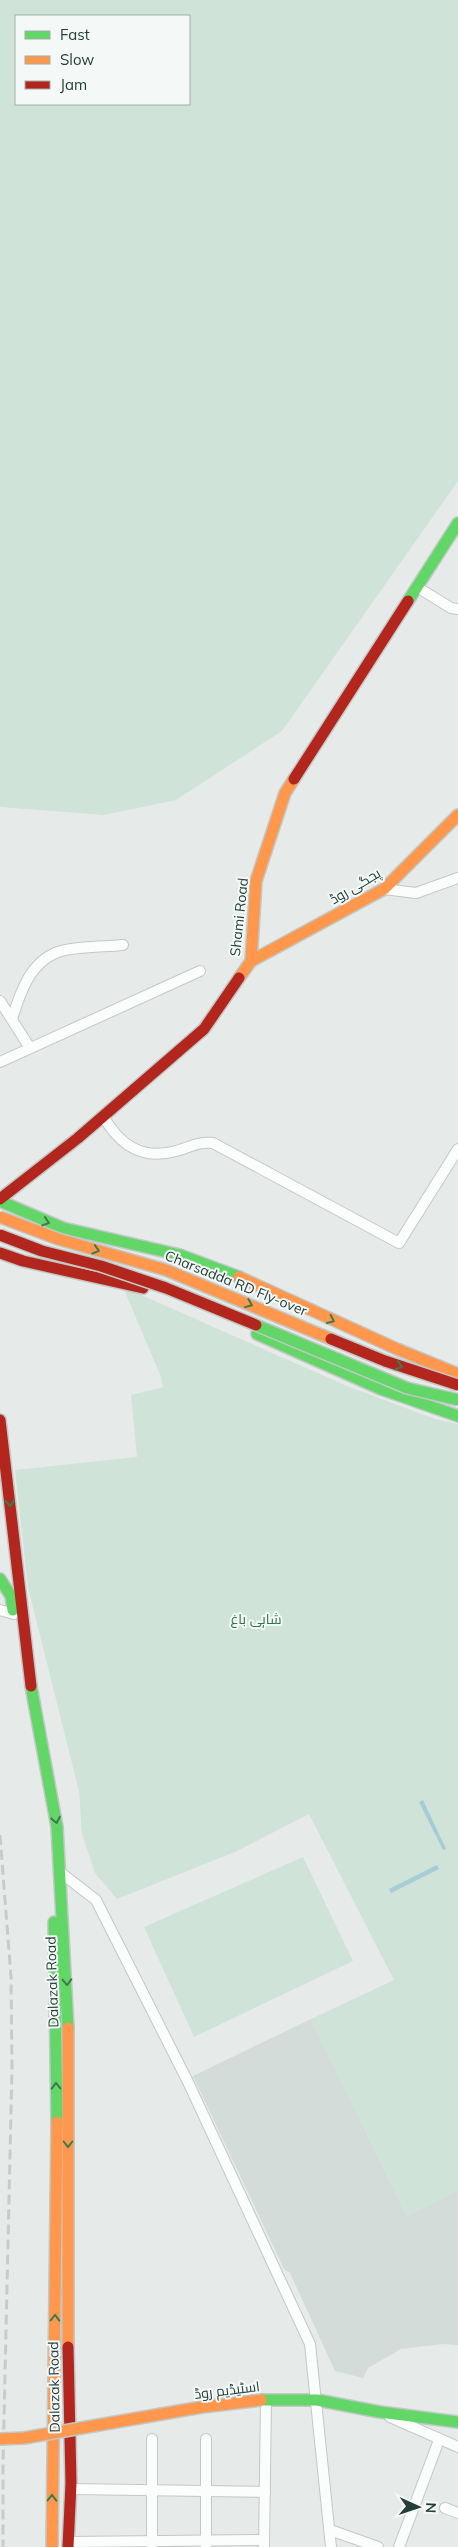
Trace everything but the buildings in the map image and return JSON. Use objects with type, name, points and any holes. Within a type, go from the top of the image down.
[{"type":"main road","name":"Shami Road","points":[[1,1200],[204,1029],[251,961],[256,881],[285,793],[458,523]]},
{"type":"main road","name":"پجگی روڈ","points":[[251,961],[384,888],[458,815]]},
{"type":"main road","points":[[1,1200],[4,1219],[0,1235],[42,1251],[101,1266],[166,1288],[407,1388],[458,1400]]},
{"type":"main road","points":[[1,1200],[36,1219],[71,1230],[138,1244],[215,1267],[413,1357],[458,1374]]},
{"type":"main road","name":"Charsadda RD Fly-over","points":[[0,1217],[58,1239],[166,1270],[385,1361],[458,1384]]},
{"type":"main road","points":[[0,1253],[48,1267],[133,1284],[257,1334],[375,1388],[458,1416]]},
{"type":"main road","name":"Dalazak Road","points":[[0,1420],[30,1688],[57,1827],[52,2547]]},
{"type":"main road","points":[[0,1517],[11,1596]]},
{"type":"main road","name":"Dalazak Road","points":[[0,1579],[11,1596],[57,1870],[69,2043],[67,2294],[70,2489],[68,2545]]},
{"type":"main road","name":"اسٹیڈیم روڈ","points":[[0,2439],[24,2438],[202,2407],[263,2400],[317,2400],[380,2412],[458,2422]]},
{"type":"street","points":[[417,587],[451,608],[458,609]]},
{"type":"street","points":[[384,888],[416,893],[458,878]]},
{"type":"street","points":[[12,1019],[27,979],[44,960],[58,952],[124,945]]},
{"type":"street","points":[[0,1062],[200,971]]},
{"type":"street","points":[[0,1001],[30,1048]]},
{"type":"street","points":[[103,1116],[113,1134],[138,1151],[174,1152],[204,1142],[213,1143],[399,1243],[458,1149]]},
{"type":"street","points":[[0,1610],[14,1614]]},
{"type":"street","points":[[57,1870],[96,1900],[188,2082],[310,2344],[331,2547]]},
{"type":"street","points":[[68,2545],[264,2544],[263,2400]]},
{"type":"street","points":[[380,2412],[458,2448]]},
{"type":"street","points":[[206,2438],[206,2544]]},
{"type":"street","points":[[152,2439],[152,2544]]},
{"type":"street","points":[[399,2547],[439,2440]]},
{"type":"street","points":[[70,2489],[265,2492]]},
{"type":"street","points":[[445,2508],[458,2514]]},
{"type":"street","points":[[330,2530],[378,2547]]},
{"type":"shaded area","points":[[311,2019],[407,2216],[458,2190],[458,2345],[443,2344],[401,2349],[368,2368],[363,2378],[335,2371],[290,2273],[284,2269],[193,2076]]},
{"type":"green space","points":[[0,0],[458,0],[458,481],[282,731],[176,800],[104,815],[0,807]]},
{"type":"green space","name":"شاہی باغ","points":[[123,1287],[347,1386],[435,1419],[458,1424],[458,2190],[407,2216],[311,2019],[394,1980],[309,1814],[237,1851],[117,1899],[95,1873],[82,1834],[79,1791],[28,1587],[15,1470],[137,1457],[131,1395],[163,1387],[161,1377]]},
{"type":"green space","points":[[303,1857],[353,1961],[194,2037],[144,1927]]},
{"type":"water","points":[[423,1800],[446,1849],[443,1850],[419,1802]]},
{"type":"water","points":[[437,1865],[439,1869],[391,1893],[389,1889]]},
{"type":"railway","points":[[0,1835],[11,1977],[12,2068],[3,2463],[3,2547]]},
{"type":"traffic: fast","points":[[408,601],[458,523]]},
{"type":"traffic: fast","points":[[2,1202],[63,1228],[180,1255],[239,1277]]},
{"type":"traffic: fast","points":[[256,1325],[407,1388],[458,1400]]},
{"type":"traffic: fast","points":[[257,1334],[381,1389],[458,1416]]},
{"type":"traffic: fast","points":[[0,1579],[11,1596],[13,1610]]},
{"type":"traffic: fast","points":[[31,1686],[57,1827],[68,2028]]},
{"type":"traffic: fast","points":[[54,1922],[57,2122]]},
{"type":"traffic: fast","points":[[261,2400],[317,2400],[380,2412],[458,2422]]},
{"type":"traffic: slow","points":[[251,961],[256,881],[285,793],[294,779]]},
{"type":"traffic: slow","points":[[239,978],[251,961],[384,889],[458,815]]},
{"type":"traffic: slow","points":[[0,1217],[58,1239],[166,1270],[331,1339]]},
{"type":"traffic: slow","points":[[239,1277],[397,1349],[458,1374]]},
{"type":"traffic: slow","points":[[68,2028],[68,2347]]},
{"type":"traffic: slow","points":[[52,2547],[57,2122]]},
{"type":"traffic: slow","points":[[0,2439],[24,2438],[202,2407],[261,2400]]},
{"type":"traffic: jam","points":[[294,779],[408,601]]},
{"type":"traffic: jam","points":[[0,1199],[78,1138],[204,1029],[239,978]]},
{"type":"traffic: jam","points":[[0,1235],[42,1251],[101,1266],[166,1288],[256,1325]]},
{"type":"traffic: jam","points":[[0,1253],[23,1261],[143,1288]]},
{"type":"traffic: jam","points":[[331,1339],[385,1361],[458,1385]]},
{"type":"traffic: jam","points":[[0,1420],[31,1686]]},
{"type":"traffic: jam","points":[[68,2347],[71,2483],[68,2547]]}]
